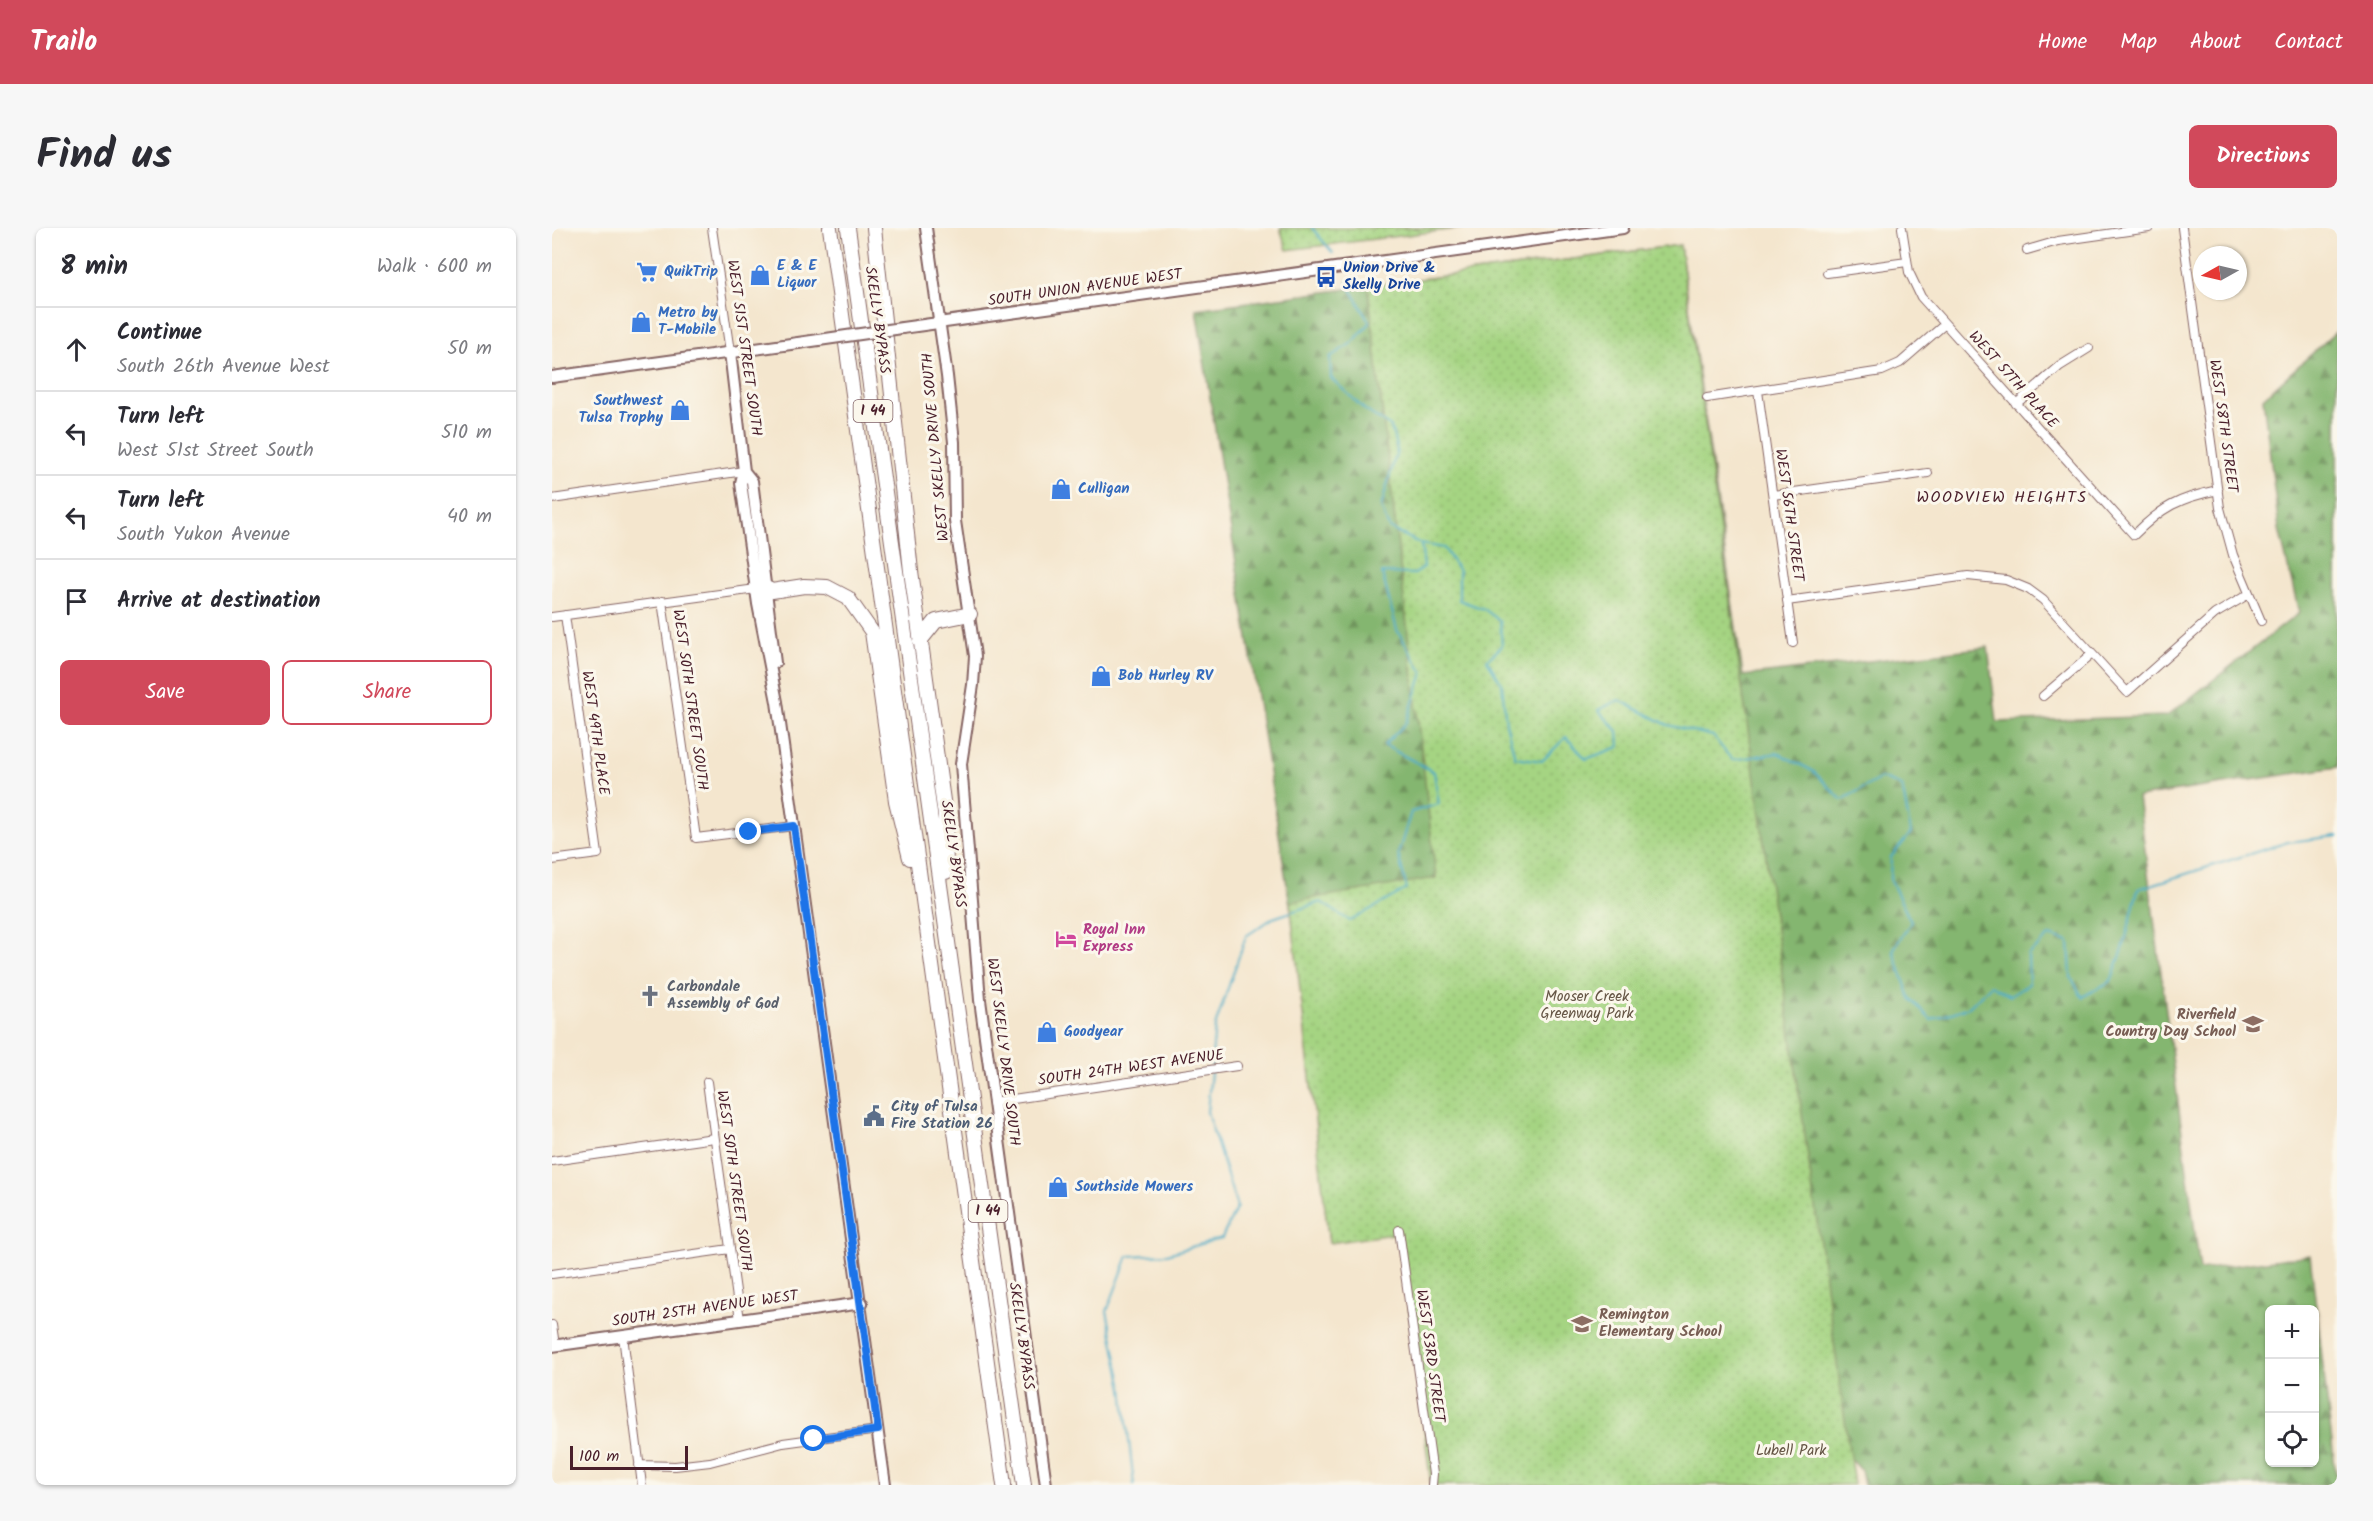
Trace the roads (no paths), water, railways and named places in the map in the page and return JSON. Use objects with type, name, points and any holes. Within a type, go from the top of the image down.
[{"type":"highway","name":"I 44","points":[[830,228],[1004,1485]]},
{"type":"highway","name":"SKELLY BYPASS","points":[[848,228],[1024,1485]]},
{"type":"highway","points":[[874,228],[920,641],[945,815],[948,937]]},
{"type":"highway","points":[[761,588],[772,591],[804,586],[827,587],[848,598],[872,632],[896,801],[929,939]]},
{"type":"highway","points":[[920,641],[936,621],[970,614]]},
{"type":"street","name":"WEST 51ST STREET SOUTH","points":[[712,228],[744,471],[741,483],[761,588],[862,1303],[885,1485]]},
{"type":"street","name":"WEST SKELLY DRIVE SOUTH","points":[[926,228],[947,376],[954,442],[955,521],[970,614],[975,663],[961,764],[979,989],[1046,1485]]},
{"type":"street","name":"SOUTH UNION AVENUE WEST","points":[[552,376],[1623,228]]},
{"type":"street","name":"WEST 57TH PLACE","points":[[1902,228],[1907,262],[1916,290],[2134,536],[2161,510],[2179,499],[2218,490]]},
{"type":"street","points":[[2026,250],[2055,241],[2150,228]]},
{"type":"street","name":"WEST 58TH STREET","points":[[2182,228],[2218,490],[2227,537],[2261,621]]},
{"type":"street","points":[[1827,273],[1907,262]]},
{"type":"street","points":[[1707,398],[1868,375],[1900,363],[1945,324]]},
{"type":"street","points":[[2016,404],[2061,366],[2089,348]]},
{"type":"street","name":"WEST 56TH STREET","points":[[1758,391],[1793,644]]},
{"type":"street","points":[[552,499],[744,471]]},
{"type":"street","points":[[1773,495],[1928,473]]},
{"type":"street","points":[[1787,601],[1954,578],[1995,577],[2020,586],[2040,597],[2127,692],[2215,614],[2249,594]]},
{"type":"street","points":[[552,617],[761,588]]},
{"type":"street","name":"WEST 50TH STREET SOUTH","points":[[662,601],[696,838],[794,826]]},
{"type":"street","name":"WEST 49TH PLACE","points":[[552,860],[598,854],[565,615]]},
{"type":"street","points":[[2043,696],[2092,654]]},
{"type":"street","name":"SOUTH 24TH WEST AVENUE","points":[[993,1102],[1237,1066]]},
{"type":"street","name":"WEST 50TH STREET SOUTH","points":[[707,1082],[740,1320]]},
{"type":"street","points":[[552,1161],[714,1138]]},
{"type":"street","name":"WEST 53RD STREET","points":[[1399,1230],[1433,1473],[1432,1485]]},
{"type":"street","points":[[552,1274],[730,1249]]},
{"type":"street","name":"SOUTH 25TH AVENUE WEST","points":[[553,1345],[862,1303]]},
{"type":"street","points":[[552,1325],[553,1345]]},
{"type":"street","points":[[623,1336],[642,1485]]},
{"type":"street","points":[[639,1465],[675,1466],[710,1462],[783,1443],[878,1430]]},
{"type":"waterway","points":[[1312,228],[1333,253]]},
{"type":"waterway","points":[[1347,282],[1370,323],[1352,343],[1330,357],[1331,378],[1365,410],[1391,427],[1397,450],[1381,507],[1389,528],[1421,544],[1444,548],[1459,571],[1459,600],[1484,609],[1500,621],[1502,646],[1487,660],[1502,684],[1506,723],[1515,757],[1542,761],[1566,737],[1586,759],[1619,747],[1618,731],[1598,710],[1619,700],[1668,725],[1713,736],[1732,760],[1778,753],[1813,771],[1842,800],[1881,778],[1902,786],[1911,833],[1891,857],[1890,879],[1911,922],[1893,950],[1910,998],[1931,1020],[1969,1007],[1991,985],[2010,996],[2029,984],[2028,955],[2049,936],[2069,942],[2071,977],[2082,997],[2111,981],[2123,949],[2138,889],[2288,842],[2337,836]]},
{"type":"waterway","points":[[1211,1066],[1215,1026],[1246,936],[1273,918],[1321,902],[1350,921],[1407,889],[1398,854],[1411,812],[1439,804],[1434,772],[1384,745],[1406,723],[1423,673],[1397,630],[1382,573],[1415,574],[1424,567],[1421,544]]},
{"type":"waterway","points":[[1134,1485],[1123,1388],[1107,1311],[1128,1256],[1167,1254],[1222,1238],[1237,1207],[1207,1112],[1211,1072]]},
{"type":"place","name":"QuikTrip","points":[[647,272]]},
{"type":"place","name":"E & E Liquor","points":[[760,275]]},
{"type":"place","name":"Union Drive & Skelly Drive","points":[[1326,277]]},
{"type":"place","name":"Metro by T-Mobile","points":[[641,322]]},
{"type":"place","name":"Southwest Tulsa Trophy","points":[[680,410]]},
{"type":"place","name":"Culligan","points":[[1061,489]]},
{"type":"place","name":"Bob Hurley RV","points":[[1101,676]]},
{"type":"place","name":"Royal Inn Express","points":[[1066,939]]},
{"type":"place","name":"Carbondale Assembly of God","points":[[650,996]]},
{"type":"place","name":"Riverfield Country Day School","points":[[2253,1024]]},
{"type":"place","name":"Goodyear","points":[[1047,1032]]},
{"type":"place","name":"City of Tulsa Fire Station 26","points":[[874,1116]]},
{"type":"place","name":"Southside Mowers","points":[[1058,1187]]},
{"type":"place","name":"Remington Elementary School","points":[[1582,1324]]},
{"type":"district","name":"WOODVIEW HEIGHTS","points":[[2002,497]]},
{"type":"park label","name":"Mooser Creek Greenway Park","points":[[1587,1006]]},
{"type":"park label","name":"Lubell Park","points":[[1791,1451]]}]
